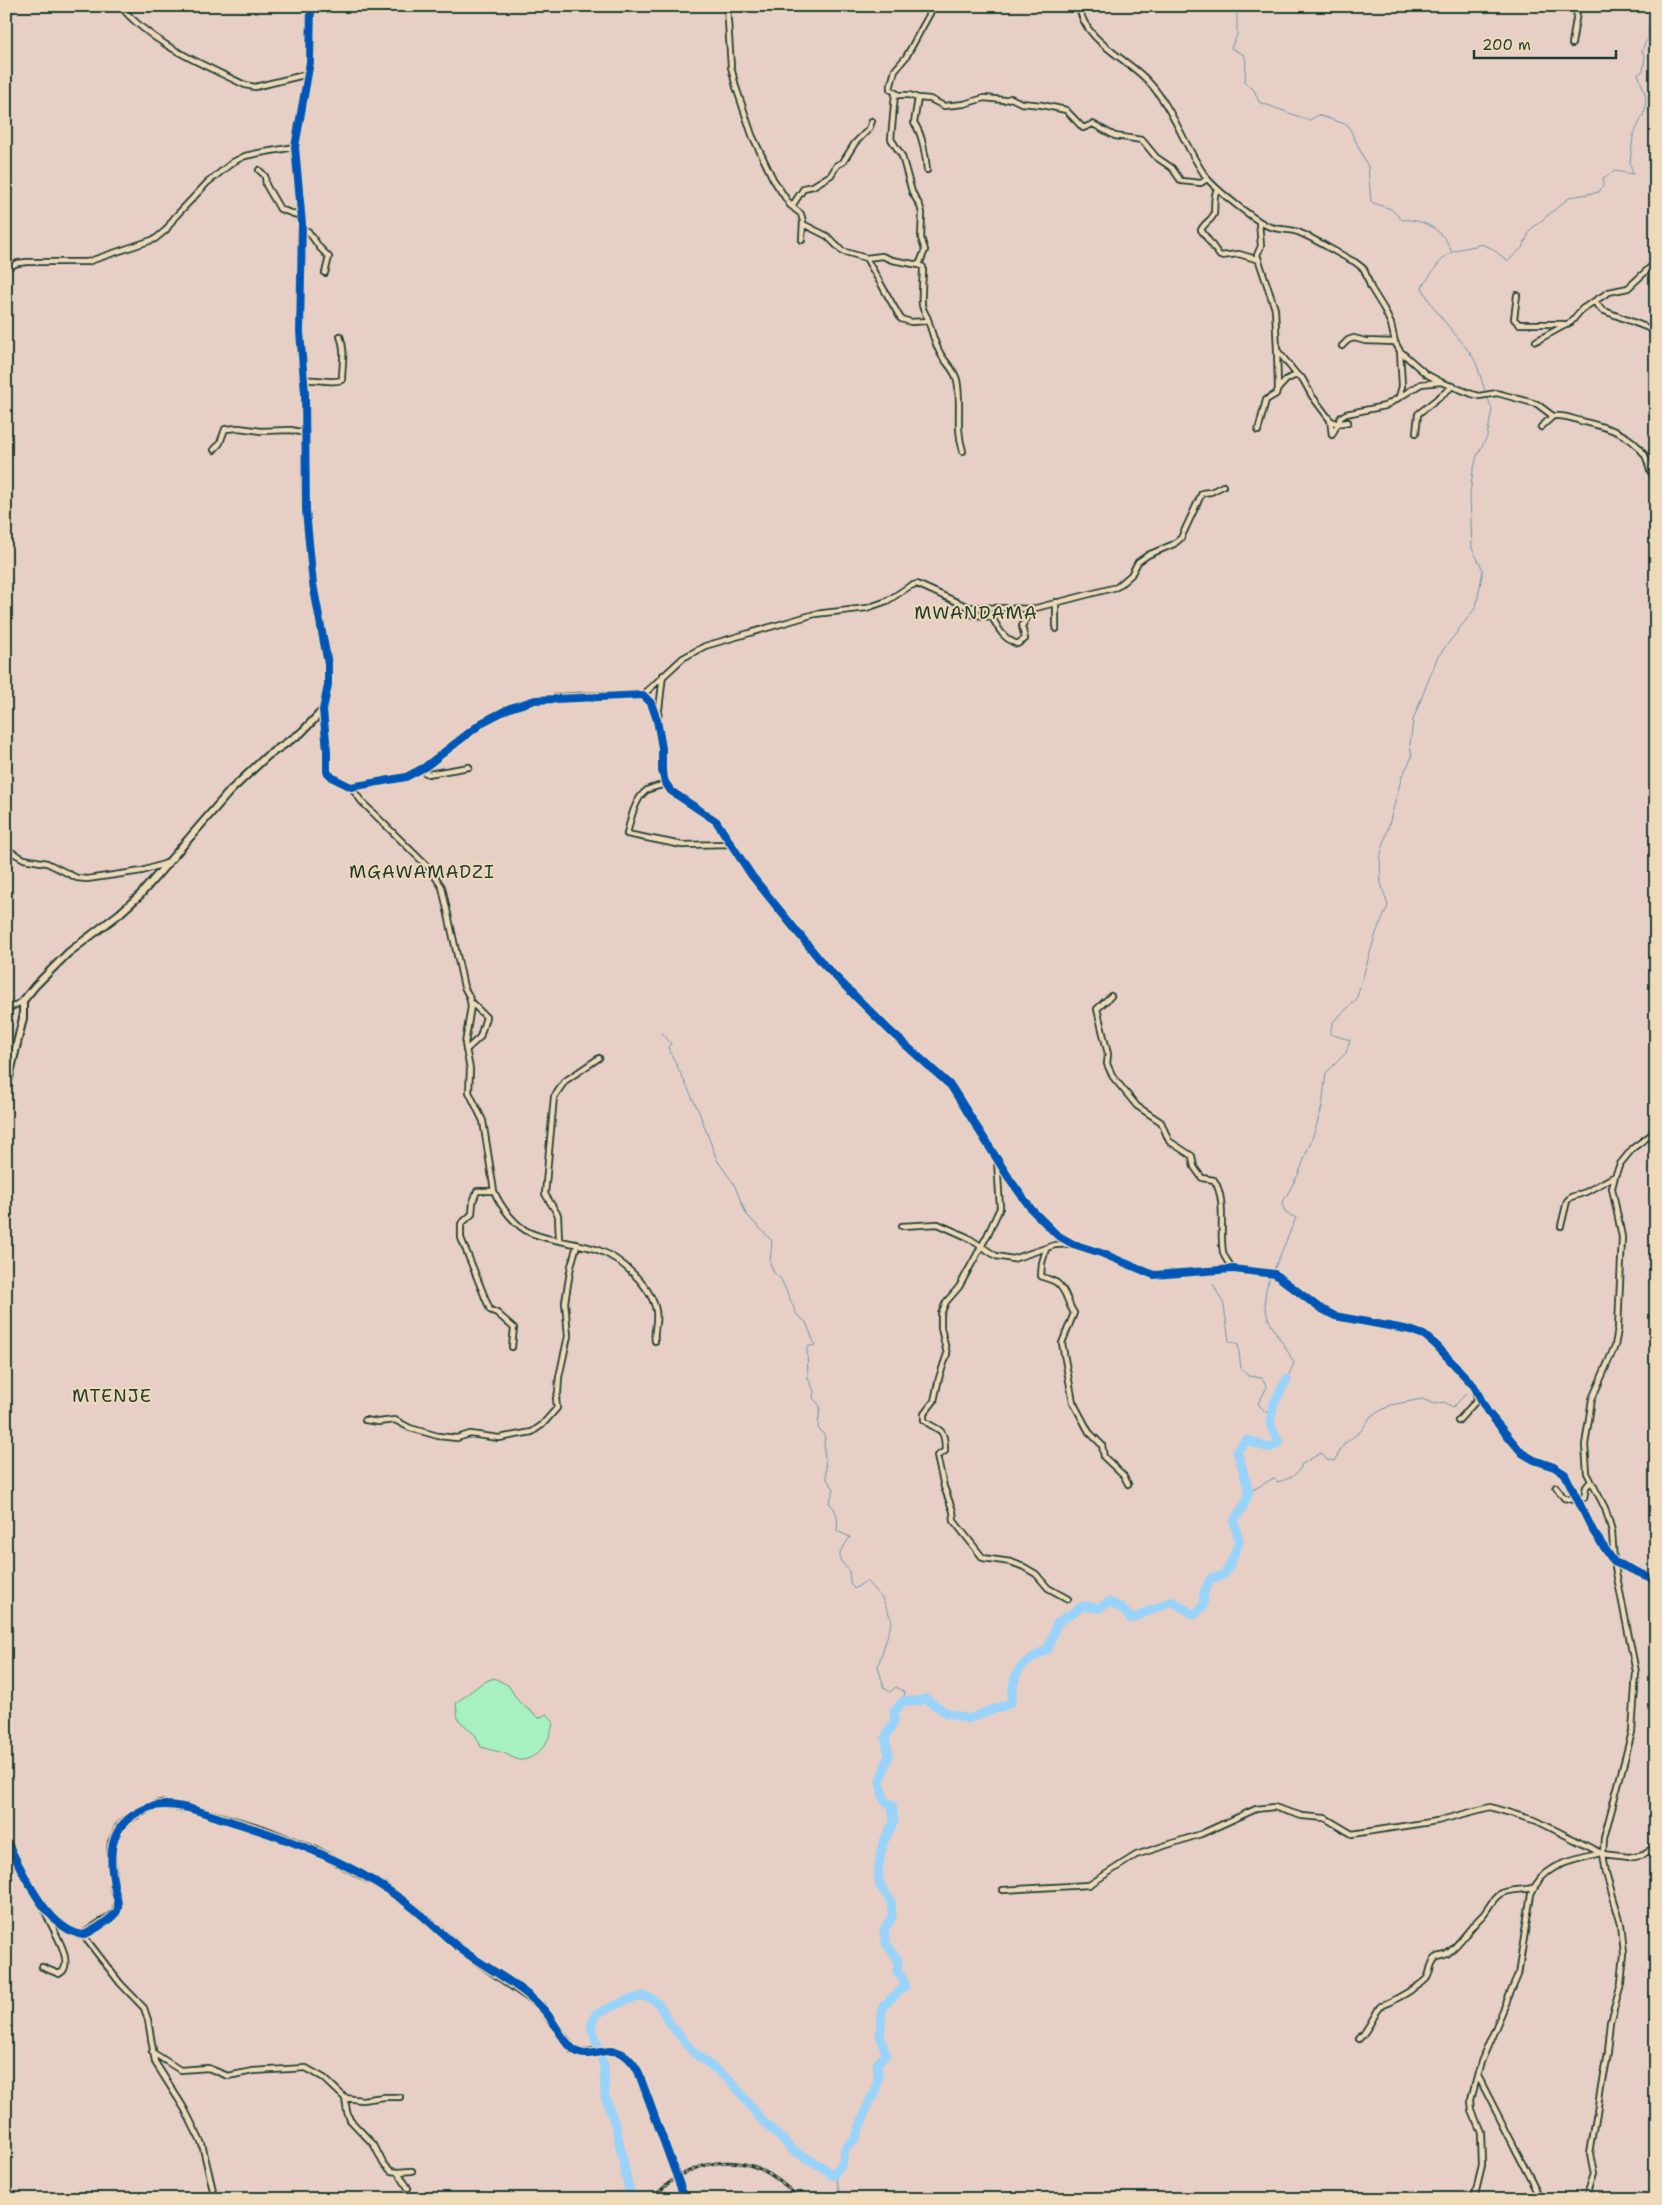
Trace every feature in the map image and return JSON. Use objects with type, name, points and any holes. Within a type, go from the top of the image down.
[{"type":"street","points":[[120,6],[131,19],[153,38],[245,85],[255,87],[308,74]]},
{"type":"street","points":[[311,6],[308,74],[296,129],[295,147],[302,217],[300,332],[304,380],[308,546],[328,664],[328,685],[323,710],[328,750],[327,772],[332,778],[351,787],[362,802],[430,869],[442,886],[464,988],[471,1006],[465,1044],[470,1074],[469,1092],[483,1121],[494,1192],[525,1230],[532,1234],[598,1250],[611,1256],[635,1276],[645,1287],[656,1311],[654,1335],[656,1341]]},
{"type":"street","points":[[727,6],[730,60],[736,87],[752,135],[774,179],[792,206],[801,214],[803,224],[802,240]]},
{"type":"street","points":[[934,6],[906,58],[894,70],[890,89],[895,94],[930,98],[944,106],[960,105],[984,98],[1004,100],[1011,98],[1021,103],[1063,110],[1068,112],[1076,123],[1084,128],[1093,124],[1115,136],[1142,140],[1156,157],[1172,168],[1181,181],[1201,184],[1207,178]]},
{"type":"street","points":[[1079,6],[1083,21],[1095,35],[1146,79],[1158,92],[1173,117],[1182,140],[1207,178],[1217,189],[1259,222],[1270,227],[1296,232],[1360,265],[1391,324],[1395,342],[1400,350],[1426,374],[1472,394],[1502,394],[1509,398],[1536,404],[1553,416],[1565,416],[1602,425],[1616,431],[1631,441],[1644,455],[1650,474],[1656,478]]},
{"type":"street","points":[[1572,44],[1578,6]]},
{"type":"street","points":[[895,94],[891,139],[902,156],[912,192],[922,213],[921,238],[925,250],[919,264]]},
{"type":"street","points":[[918,98],[914,123],[921,132],[921,144],[927,160],[927,170]]},
{"type":"street","points":[[792,206],[804,188],[813,186],[832,175],[837,165],[843,162],[855,143],[871,127],[872,121]]},
{"type":"street","points":[[6,268],[18,263],[27,262],[87,262],[155,239],[166,230],[174,218],[207,183],[233,162],[245,156],[295,147]]},
{"type":"street","points":[[259,170],[265,176],[266,184],[280,209],[302,217]]},
{"type":"street","points":[[1217,189],[1214,195],[1213,217],[1204,225],[1202,230],[1204,234],[1220,256],[1239,254],[1259,260]]},
{"type":"street","points":[[1259,222],[1261,246],[1258,252],[1259,260],[1275,309],[1278,389]]},
{"type":"street","points":[[803,224],[826,236],[842,251],[866,258],[882,256],[887,259],[919,264],[923,267],[922,305],[942,358],[949,364],[957,379],[959,399],[958,434],[963,451]]},
{"type":"street","points":[[302,231],[308,231],[329,257],[324,273]]},
{"type":"street","points":[[866,258],[901,319],[911,322],[928,321]]},
{"type":"street","points":[[1536,341],[1571,322],[1582,309],[1609,292],[1628,288],[1656,262]]},
{"type":"street","points":[[1517,295],[1514,319],[1519,324],[1565,324]]},
{"type":"street","points":[[1595,302],[1602,310],[1651,329]]},
{"type":"street","points":[[304,380],[316,379],[336,382],[342,380],[341,366],[345,347],[340,336]]},
{"type":"street","points":[[1342,346],[1348,340],[1354,338],[1365,342],[1395,342]]},
{"type":"street","points":[[1278,350],[1297,375],[1302,378],[1312,396],[1330,420],[1337,424],[1348,422]]},
{"type":"street","points":[[1399,396],[1402,386],[1400,350]]},
{"type":"street","points":[[1258,431],[1266,400],[1276,394],[1286,379],[1297,375]]},
{"type":"street","points":[[1330,420],[1332,435],[1341,417],[1346,414],[1385,406],[1421,384],[1441,382]]},
{"type":"street","points":[[1416,433],[1418,414],[1453,386]]},
{"type":"street","points":[[1541,427],[1553,416]]},
{"type":"street","points":[[214,450],[220,443],[225,428],[261,431],[290,430],[305,433]]},
{"type":"street","points":[[351,787],[406,777],[420,770],[484,722],[515,706],[535,700],[643,695],[683,658],[705,646],[815,614],[867,608],[887,602],[910,586],[917,584],[968,607],[1032,609],[1117,587],[1130,575],[1138,562],[1148,555],[1174,544],[1180,538],[1202,493],[1211,492],[1223,486]]},
{"type":"street","points":[[1056,602],[1056,629]]},
{"type":"street","points":[[968,607],[970,614],[992,617],[1006,639],[1017,644],[1025,638],[1022,626],[1032,609]]},
{"type":"street","points":[[657,720],[663,675]]},
{"type":"street","points":[[643,695],[651,703],[657,720],[662,748],[662,771],[666,784],[679,798],[716,821],[752,876],[824,965],[890,1031],[951,1086],[986,1138],[997,1159],[1035,1214],[1057,1235],[1073,1244],[1101,1253],[1154,1275],[1233,1270],[1275,1274],[1318,1307],[1335,1316],[1401,1328],[1424,1335],[1436,1345],[1474,1386],[1487,1411],[1522,1453],[1565,1474],[1593,1531],[1614,1562],[1656,1580]]},
{"type":"street","points":[[6,1010],[23,1001],[58,963],[119,914],[169,862],[195,830],[238,784],[267,756],[301,733],[323,710]]},
{"type":"street","points":[[420,770],[428,774],[469,767]]},
{"type":"street","points":[[666,784],[646,791],[642,796],[630,821],[627,834],[682,845],[731,844]]},
{"type":"street","points":[[6,849],[24,858],[47,863],[77,878],[87,879],[142,871],[169,862]]},
{"type":"street","points":[[1111,996],[1097,1009],[1108,1054],[1107,1064],[1126,1094],[1139,1107],[1161,1122],[1169,1141],[1192,1156],[1194,1167],[1202,1178],[1214,1180],[1216,1183],[1220,1197],[1223,1254],[1233,1270]]},
{"type":"street","points":[[6,1090],[23,1018],[23,1001]]},
{"type":"street","points":[[466,1050],[480,1037],[486,1017],[470,1001]]},
{"type":"street","points":[[1656,1048],[1656,1055]]},
{"type":"street","points":[[559,1240],[558,1216],[545,1194],[554,1097],[565,1081],[600,1058]]},
{"type":"street","points":[[1586,2199],[1594,2175],[1590,2154],[1607,2052],[1610,2021],[1620,1989],[1624,1952],[1624,1936],[1606,1874],[1602,1853],[1604,1838],[1632,1732],[1636,1690],[1635,1662],[1614,1562],[1614,1543],[1608,1517],[1587,1473],[1584,1459],[1590,1407],[1615,1346],[1618,1329],[1622,1237],[1612,1188],[1620,1164],[1633,1148],[1656,1131]]},
{"type":"street","points":[[997,1159],[1000,1208],[981,1246],[958,1286],[946,1302],[941,1314],[941,1328],[947,1354],[934,1401],[924,1414],[924,1420],[939,1428],[942,1433],[945,1451],[937,1456],[945,1490],[953,1511],[954,1521],[983,1558],[1011,1562],[1024,1567],[1036,1574],[1048,1588],[1068,1599]]},
{"type":"street","points":[[1561,1226],[1567,1201],[1571,1197],[1586,1192],[1615,1176]]},
{"type":"street","points":[[494,1192],[477,1190],[472,1214],[461,1224],[461,1238],[490,1310],[497,1313],[514,1328],[512,1347]]},
{"type":"street","points":[[902,1226],[938,1224],[967,1237],[996,1256],[1013,1259],[1054,1245],[1073,1244]]},
{"type":"street","points":[[365,1420],[378,1422],[395,1420],[410,1428],[447,1438],[458,1438],[470,1434],[504,1437],[529,1433],[538,1428],[557,1408],[556,1398],[559,1391],[559,1377],[568,1336],[566,1302],[571,1266],[577,1246]]},
{"type":"street","points":[[1046,1248],[1041,1276],[1058,1284],[1066,1293],[1068,1305],[1074,1313],[1062,1343],[1073,1402],[1089,1432],[1102,1445],[1104,1457],[1124,1476],[1128,1484]]},
{"type":"street","points":[[1458,1421],[1477,1400],[1474,1386]]},
{"type":"street","points":[[1556,1487],[1564,1498],[1579,1501],[1584,1498],[1586,1487],[1591,1481]]},
{"type":"street","points":[[83,1935],[114,1916],[118,1908],[111,1856],[112,1842],[126,1820],[148,1808],[167,1804],[187,1808],[261,1830],[317,1851],[384,1887],[416,1910],[462,1950],[541,2006],[573,2050],[583,2054],[612,2050],[622,2053],[634,2064],[685,2199]]},
{"type":"street","points":[[1003,1890],[1089,1884],[1136,1855],[1201,1834],[1256,1809],[1274,1807],[1302,1816],[1325,1818],[1352,1834],[1437,1821],[1490,1807],[1537,1821],[1602,1853]]},
{"type":"street","points":[[6,1840],[45,1911],[67,1962],[63,1971],[59,1974],[42,1967]]},
{"type":"street","points":[[1474,2199],[1482,2166],[1481,2132],[1471,2104],[1484,2054],[1518,1975],[1528,1905],[1533,1888],[1541,1877],[1554,1867],[1602,1853],[1629,1856],[1642,1854],[1656,1847]]},
{"type":"street","points":[[1359,2039],[1368,2029],[1381,2005],[1389,2004],[1401,1995],[1416,1988],[1427,1978],[1431,1965],[1437,1958],[1445,1955],[1467,1933],[1485,1913],[1494,1899],[1501,1893],[1533,1888]]},
{"type":"street","points":[[45,1911],[75,1933],[83,1935],[120,1983],[144,2008],[148,2020],[154,2062],[184,2108],[202,2144],[215,2199]]},
{"type":"street","points":[[152,2052],[180,2070],[208,2068],[228,2076],[253,2071],[306,2068],[324,2078],[345,2098],[362,2100],[400,2097]]},
{"type":"street","points":[[1478,2076],[1541,2199]]},
{"type":"street","points":[[345,2098],[346,2112],[350,2120],[374,2145],[383,2163],[391,2171],[412,2172]]},
{"type":"street","points":[[398,2172],[408,2188]]},
{"type":"green space","points":[[494,1678],[508,1685],[519,1702],[539,1718],[547,1714],[553,1721],[548,1740],[540,1751],[529,1758],[517,1759],[481,1747],[476,1736],[458,1719],[456,1703],[482,1683]]},
{"type":"waterway","points":[[1237,6],[1237,35],[1231,48],[1244,55],[1246,60],[1245,83],[1254,90],[1259,102],[1310,120],[1318,115],[1348,125],[1368,167],[1371,202],[1391,209],[1402,220],[1418,221],[1432,227],[1444,237],[1451,251]]},
{"type":"waterway","points":[[1486,393],[1473,357],[1438,313],[1422,287],[1444,257],[1457,250],[1481,244],[1491,248],[1508,261],[1523,247],[1530,230],[1570,197],[1599,192],[1604,184],[1603,178],[1615,171],[1633,174],[1630,163],[1633,136],[1645,111],[1646,96],[1638,74],[1643,71],[1645,57],[1642,51],[1649,38],[1648,30],[1653,6]]},
{"type":"waterway","points":[[1273,1272],[1296,1218],[1286,1213],[1282,1204],[1299,1173],[1315,1130],[1322,1107],[1326,1073],[1346,1053],[1350,1040],[1330,1034],[1333,1022],[1356,1000],[1376,933],[1388,906],[1381,883],[1380,858],[1402,776],[1412,757],[1410,745],[1413,720],[1437,658],[1476,607],[1483,570],[1472,548],[1470,494],[1473,471],[1477,456],[1487,437],[1492,409],[1487,396]]},
{"type":"waterway","points":[[661,1031],[671,1044],[668,1047],[699,1112],[717,1160],[734,1184],[746,1214],[772,1241],[770,1263],[774,1273],[781,1279],[797,1315],[806,1322],[815,1345],[807,1347],[808,1378],[814,1391],[813,1398],[820,1406],[818,1428],[825,1436],[826,1478],[834,1489],[829,1503],[837,1515],[837,1531],[850,1537],[840,1552],[840,1560],[849,1571],[850,1582],[854,1589],[866,1581],[882,1598],[892,1621],[878,1666],[884,1688],[890,1692],[896,1687],[905,1692],[903,1701]]},
{"type":"waterway","points":[[1271,1275],[1266,1289],[1266,1312],[1294,1363],[1287,1379]]},
{"type":"waterway","points":[[1213,1284],[1224,1305],[1229,1341],[1238,1344],[1241,1368],[1248,1376],[1262,1378],[1267,1387],[1258,1404],[1271,1417]]},
{"type":"waterway","points":[[631,2199],[616,2127],[605,2096],[604,2066],[591,2026],[596,2014],[627,2000],[642,1996],[651,1998],[659,2004],[668,2021],[693,2052],[731,2081],[759,2117],[793,2150],[824,2168],[833,2176],[842,2163],[846,2147],[855,2139],[871,2097],[874,2097],[878,2078],[877,2064],[886,2054],[880,2035],[883,2006],[905,1986],[903,1979],[897,1972],[898,1960],[886,1943],[884,1930],[892,1917],[891,1901],[880,1886],[878,1871],[883,1843],[894,1821],[892,1805],[884,1800],[880,1782],[889,1755],[885,1738],[895,1720],[894,1712],[903,1701],[926,1699],[945,1712],[968,1719],[1011,1703],[1014,1682],[1020,1669],[1030,1659],[1048,1649],[1057,1623],[1083,1606],[1099,1608],[1108,1602],[1121,1607],[1131,1619],[1172,1601],[1194,1615],[1203,1606],[1204,1592],[1211,1578],[1222,1576],[1229,1567],[1239,1542],[1234,1521],[1244,1505],[1249,1492],[1237,1450],[1247,1440],[1269,1448],[1279,1443],[1270,1424],[1274,1403],[1287,1379]]},
{"type":"waterway","points":[[1249,1492],[1274,1478],[1277,1482],[1293,1476],[1302,1464],[1321,1453],[1327,1460],[1334,1461],[1345,1443],[1361,1431],[1371,1416],[1391,1405],[1422,1399],[1435,1404],[1444,1402],[1453,1407],[1466,1394]]},
{"type":"waterway","points":[[833,2176],[837,2181],[841,2199]]},
{"type":"railway","points":[[653,2199],[675,2179],[702,2166],[716,2163],[746,2164],[760,2169],[781,2182],[800,2199]]},
{"type":"cycle path","points":[[311,6],[310,62],[295,147],[302,223],[300,332],[305,393],[306,511],[313,584],[328,664],[328,685],[323,710],[327,772],[333,778],[351,787],[406,777],[425,767],[483,722],[510,708],[535,700],[643,695],[651,703],[657,720],[662,748],[662,771],[665,782],[671,791],[716,821],[752,876],[824,965],[890,1031],[951,1086],[1009,1178],[1032,1210],[1057,1235],[1073,1244],[1101,1253],[1154,1275],[1233,1269],[1275,1274],[1318,1307],[1335,1316],[1410,1330],[1424,1335],[1436,1345],[1474,1386],[1487,1411],[1522,1453],[1565,1474],[1593,1531],[1614,1562],[1656,1580]]},
{"type":"cycle path","points":[[6,1840],[28,1882],[47,1910],[58,1922],[70,1930],[83,1935],[103,1924],[117,1912],[118,1904],[111,1863],[114,1840],[126,1821],[136,1813],[150,1807],[168,1805],[196,1810],[293,1842],[359,1873],[409,1905],[462,1950],[532,1999],[546,2012],[568,2045],[573,2049],[580,2053],[588,2054],[613,2051],[621,2053],[630,2059],[638,2071],[685,2199]]},
{"type":"district","name":"MWANDAMA","points":[[976,613]]},
{"type":"district","name":"MGAWAMADZI","points":[[422,872]]},
{"type":"district","name":"MTENJE","points":[[112,1396]]}]
